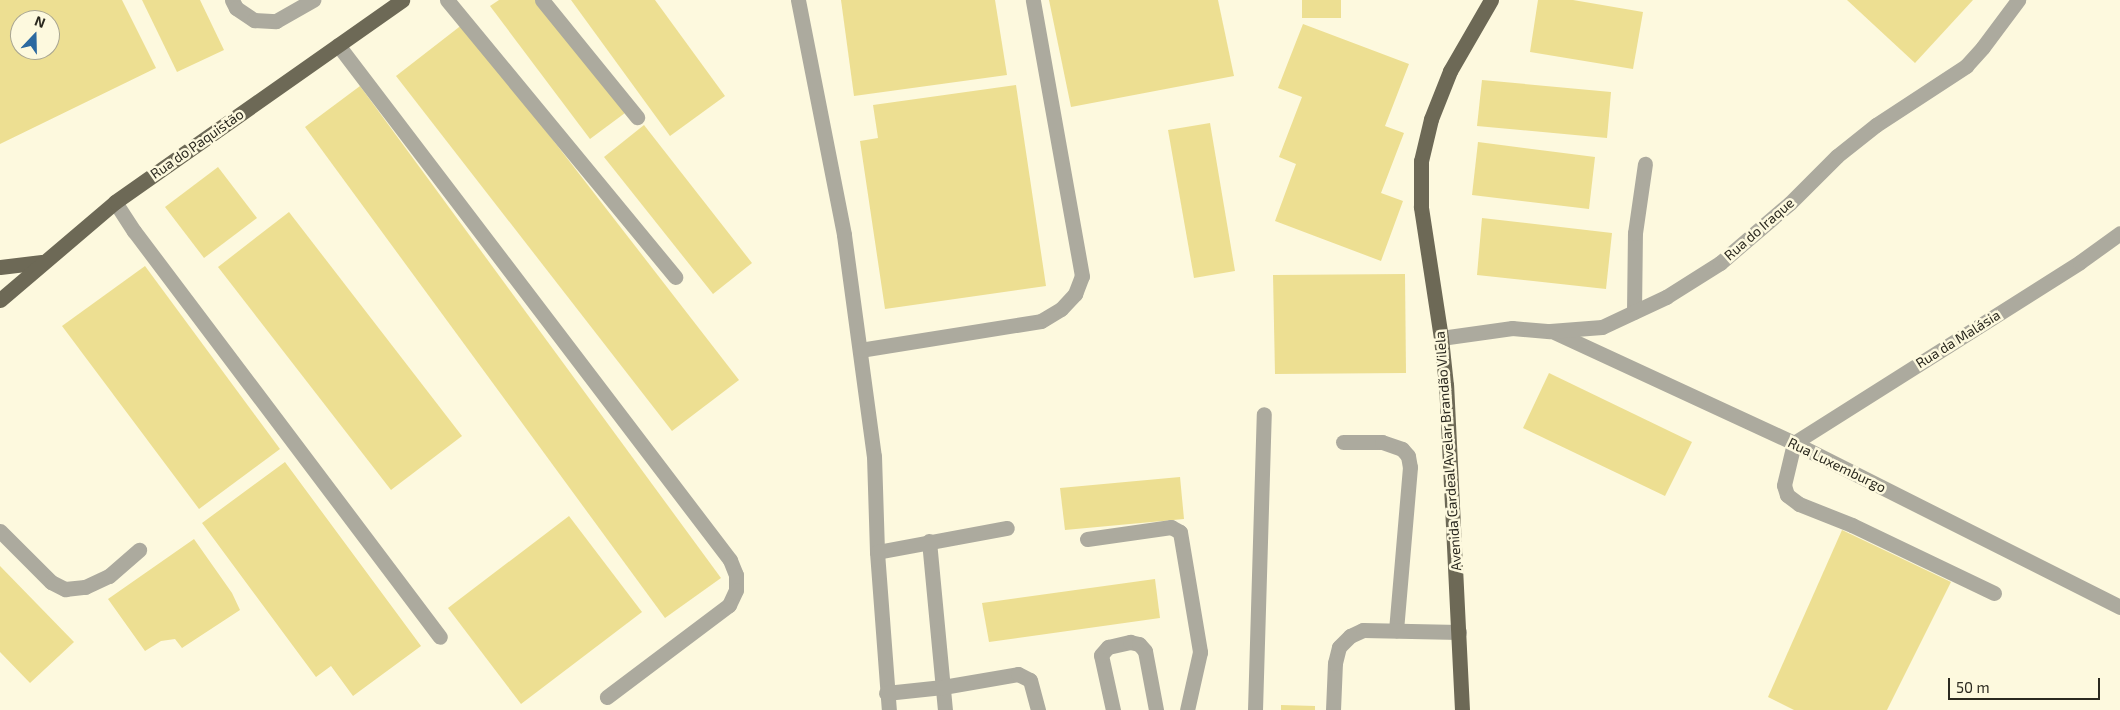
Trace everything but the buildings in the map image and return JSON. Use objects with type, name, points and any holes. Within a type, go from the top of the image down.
[{"type":"main road","name":"Rua do Paquistão","points":[[0,300],[115,202],[402,0]]},
{"type":"main road","name":"Avenida Cardeal Avelar Brandão Vilela","points":[[1462,710],[1446,385],[1442,338],[1421,207],[1421,161],[1431,119],[1450,71],[1491,0]]},
{"type":"main road","points":[[0,267],[17,267],[43,262]]},
{"type":"street","points":[[232,0],[236,8],[254,20],[276,21],[314,0]]},
{"type":"street","points":[[447,0],[675,277]]},
{"type":"street","points":[[542,0],[637,117]]},
{"type":"street","points":[[798,0],[844,235],[874,456],[877,552],[886,693],[889,710]]},
{"type":"street","points":[[860,350],[1041,321],[1061,309],[1074,294],[1082,276],[1033,0]]},
{"type":"street","name":"Rua do Iraque","points":[[1442,338],[1512,328],[1550,331],[1602,327],[1666,297],[1720,263],[1790,203],[1844,150],[1915,97],[1966,66],[1983,48],[2018,0]]},
{"type":"street","points":[[338,44],[724,552],[736,575],[736,590],[729,605],[607,697]]},
{"type":"street","points":[[1634,312],[1635,233],[1645,164]]},
{"type":"street","points":[[115,202],[134,231],[440,637]]},
{"type":"street","name":"Rua da Malásia","points":[[1794,443],[2080,262],[2120,233]]},
{"type":"street","name":"Rua Luxemburgo","points":[[1550,331],[1794,443],[2120,607]]},
{"type":"street","points":[[1255,710],[1264,414]]},
{"type":"street","points":[[1343,442],[1382,442],[1402,449],[1408,456],[1410,467],[1396,630]]},
{"type":"street","points":[[1794,443],[1784,485],[1787,495],[1800,504],[1852,525],[1994,593]]},
{"type":"street","points":[[1087,539],[1171,527],[1180,532],[1200,652],[1187,710]]},
{"type":"street","points":[[877,552],[1007,528]]},
{"type":"street","points":[[0,531],[51,582],[65,589],[85,587],[109,576],[139,550]]},
{"type":"street","points":[[929,541],[946,710]]},
{"type":"street","points":[[1333,710],[1335,663],[1339,647],[1350,636],[1363,630],[1459,632]]},
{"type":"street","points":[[1112,710],[1101,655],[1108,647],[1130,642],[1139,644],[1145,651],[1156,710]]},
{"type":"street","points":[[886,693],[943,687],[1018,674],[1030,680],[1038,710]]}]
